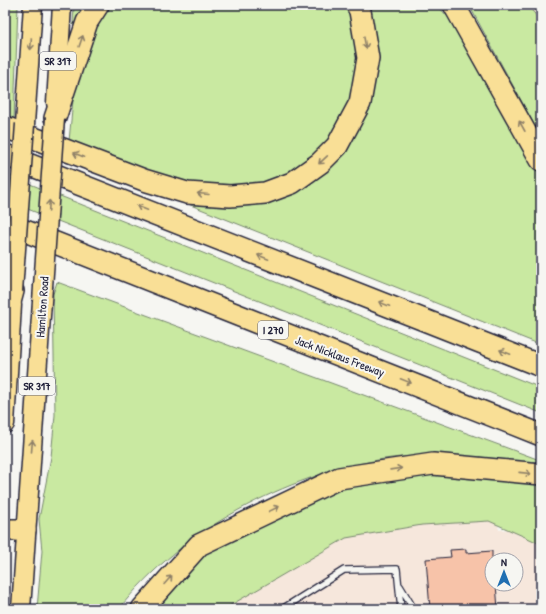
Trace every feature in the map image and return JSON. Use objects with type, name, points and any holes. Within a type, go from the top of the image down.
[{"type":"highway","points":[[55,118],[87,22],[98,5]]},
{"type":"highway","points":[[5,127],[144,180],[187,193],[230,196],[265,194],[292,183],[320,164],[337,146],[360,103],[368,58],[360,11],[356,5]]},
{"type":"highway","points":[[454,5],[541,160]]},
{"type":"highway","points":[[5,155],[541,366]]},
{"type":"highway","name":"Jack Nicklaus Freeway","points":[[5,223],[219,309],[338,354],[541,435]]},
{"type":"highway","points":[[5,239],[338,354]]},
{"type":"highway","points":[[5,321],[13,291]]},
{"type":"highway","points":[[142,609],[199,545],[339,478],[433,464],[541,474]]},
{"type":"main road","name":"SR 317","points":[[5,424],[33,5]]},
{"type":"main road","name":"Hamilton Road","points":[[21,609],[15,530],[43,287],[62,5]]},
{"type":"lane","points":[[282,609],[344,570],[397,569],[401,609]]},
{"type":"lane","points":[[399,584],[414,609]]},
{"type":"shaded area","points":[[527,5],[541,5],[541,21],[540,20]]},
{"type":"shaded area","points":[[489,521],[498,525],[499,530],[512,529],[541,538],[541,609],[219,609],[342,533],[376,533],[422,525]]},
{"type":"green space","points":[[5,5],[18,5],[14,119],[5,116]]},
{"type":"green space","points":[[74,5],[87,5],[77,25],[73,25]]},
{"type":"green space","points":[[105,5],[348,5],[360,58],[356,86],[345,118],[324,146],[302,167],[274,181],[239,188],[177,182],[69,141],[73,100],[84,51]]},
{"type":"green space","points":[[365,5],[437,5],[459,29],[541,170],[541,345],[183,202],[255,199],[347,142]]},
{"type":"green space","points":[[469,5],[527,5],[541,21],[541,137]]},
{"type":"green space","points":[[5,174],[541,388],[541,413],[5,200]]},
{"type":"green space","points":[[57,282],[537,459],[535,464],[460,456],[441,455],[403,457],[384,459],[347,467],[310,478],[273,493],[238,510],[204,531],[173,554],[144,581],[119,609],[37,609],[42,551],[39,519],[51,457],[55,415],[53,294]]},
{"type":"green space","points":[[452,473],[541,482],[541,544],[489,521],[422,525],[346,538],[224,609],[145,609],[185,568],[219,543],[318,495],[405,475]]},
{"type":"building","points":[[466,549],[466,553],[492,551],[484,552],[484,592],[497,592],[498,609],[430,609],[426,559],[451,557],[450,550]]}]
